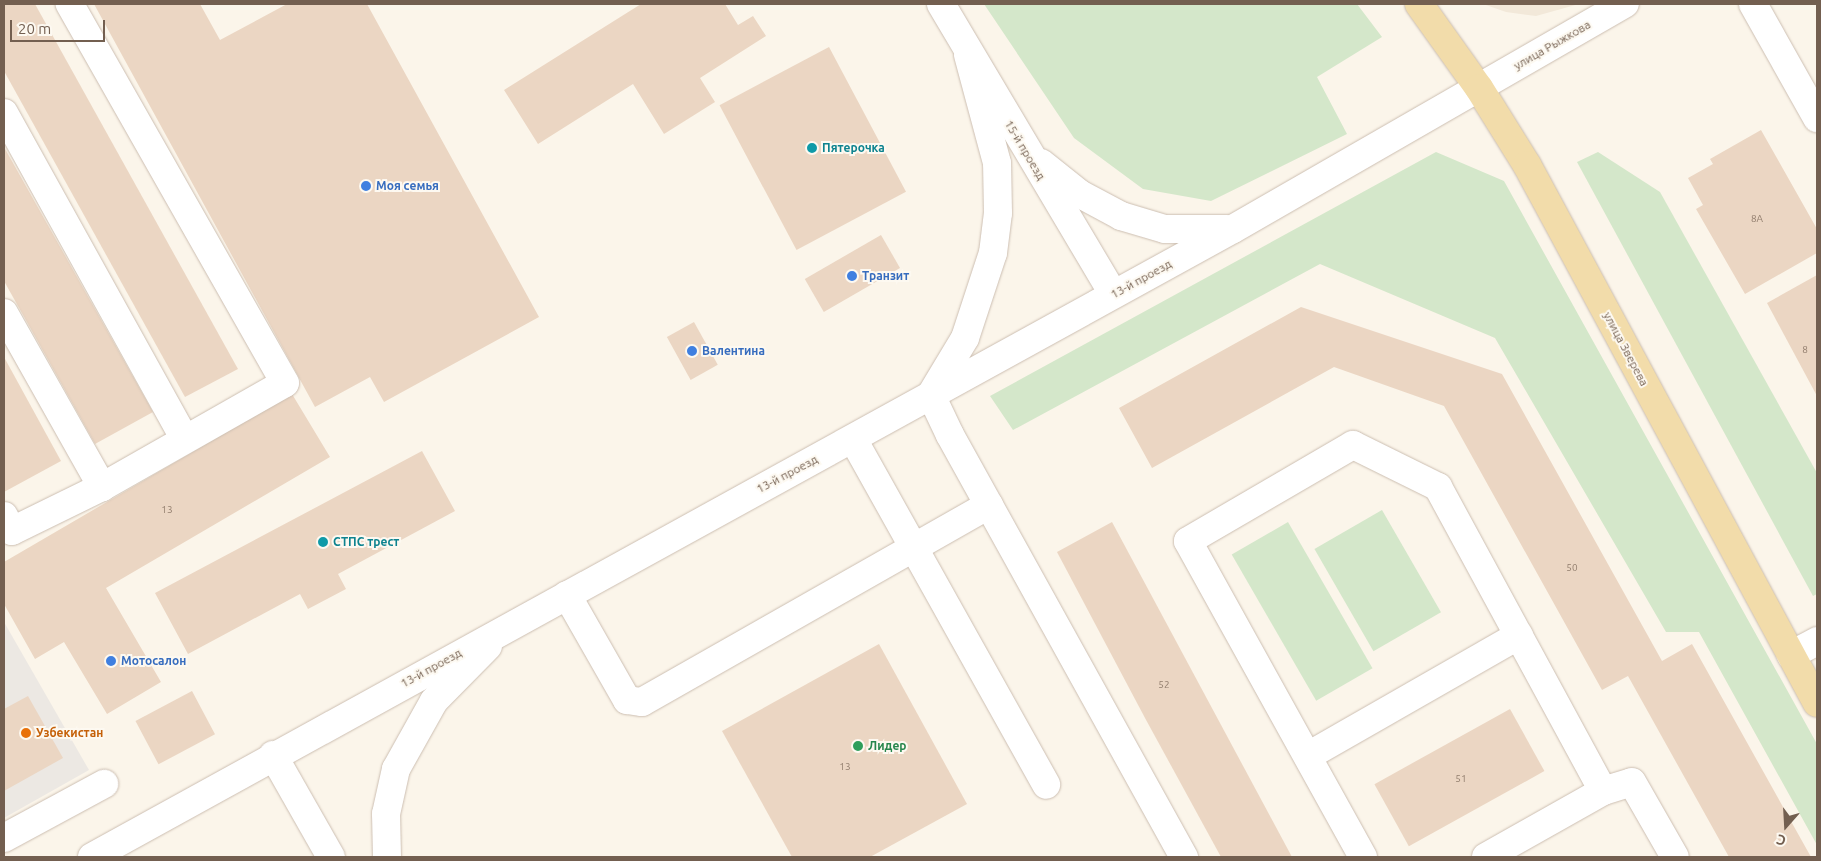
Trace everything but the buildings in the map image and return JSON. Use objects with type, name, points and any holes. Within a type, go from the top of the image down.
[{"type":"main road","name":"улица Зверева","points":[[1419,4],[1479,88],[1527,165],[1817,703]]},
{"type":"street","points":[[4,516],[12,531],[102,487],[184,438],[285,383],[70,4]]},
{"type":"street","name":"15-й проезд","points":[[941,4],[968,55],[1114,294]]},
{"type":"street","name":"улица Рыжкова","points":[[1479,88],[1626,4]]},
{"type":"street","points":[[1753,4],[1817,118]]},
{"type":"street","points":[[968,55],[996,163],[998,213],[993,253],[966,338],[932,395],[989,505],[1184,857]]},
{"type":"street","name":"13-й проезд","points":[[92,857],[506,626],[567,595],[853,439],[1233,229],[1479,88]]},
{"type":"street","points":[[4,113],[184,438]]},
{"type":"street","points":[[1025,150],[1080,194],[1121,216],[1165,229],[1233,229]]},
{"type":"street","points":[[4,313],[102,487]]},
{"type":"street","points":[[853,439],[1046,784]]},
{"type":"street","points":[[1363,857],[1188,541],[1353,445],[1438,487],[1603,791]]},
{"type":"street","points":[[567,595],[627,700],[642,702],[989,505]]},
{"type":"street","points":[[387,857],[386,814],[396,769],[434,701],[506,626]]},
{"type":"street","points":[[1308,756],[1519,635]]},
{"type":"street","points":[[1790,655],[1817,641]]},
{"type":"street","points":[[274,755],[330,857]]},
{"type":"street","points":[[1486,857],[1603,791],[1632,782],[1675,857]]},
{"type":"street","points":[[4,838],[104,784]]},
{"type":"shaded area","points":[[1483,4],[1579,4],[1536,16],[1506,12]]},
{"type":"shaded area","points":[[4,622],[89,770],[4,818]]},
{"type":"green space","points":[[984,4],[1357,4],[1382,37],[1317,77],[1347,134],[1211,201],[1143,189],[1074,138]]},
{"type":"green space","points":[[1436,152],[1504,181],[1817,744],[1817,845],[1699,632],[1666,632],[1495,338],[1320,264],[1013,430],[990,396]]},
{"type":"green space","points":[[1598,152],[1660,192],[1817,473],[1817,594],[1813,596],[1577,162]]},
{"type":"green space","points":[[1382,510],[1441,612],[1373,651],[1314,549]]},
{"type":"green space","points":[[1288,522],[1372,668],[1316,701],[1232,554]]},
{"type":"place","name":"Пятерочка","points":[[812,148]]},
{"type":"place","name":"Моя семья","points":[[366,186]]},
{"type":"place","name":"Транзит","points":[[852,276]]},
{"type":"place","name":"Валентина","points":[[692,351]]},
{"type":"place","name":"СТПС трест","points":[[323,542]]},
{"type":"place","name":"Мотосалон","points":[[111,661]]},
{"type":"place","name":"Узбекистан","points":[[26,733]]},
{"type":"place","name":"Лидер","points":[[858,746]]}]
